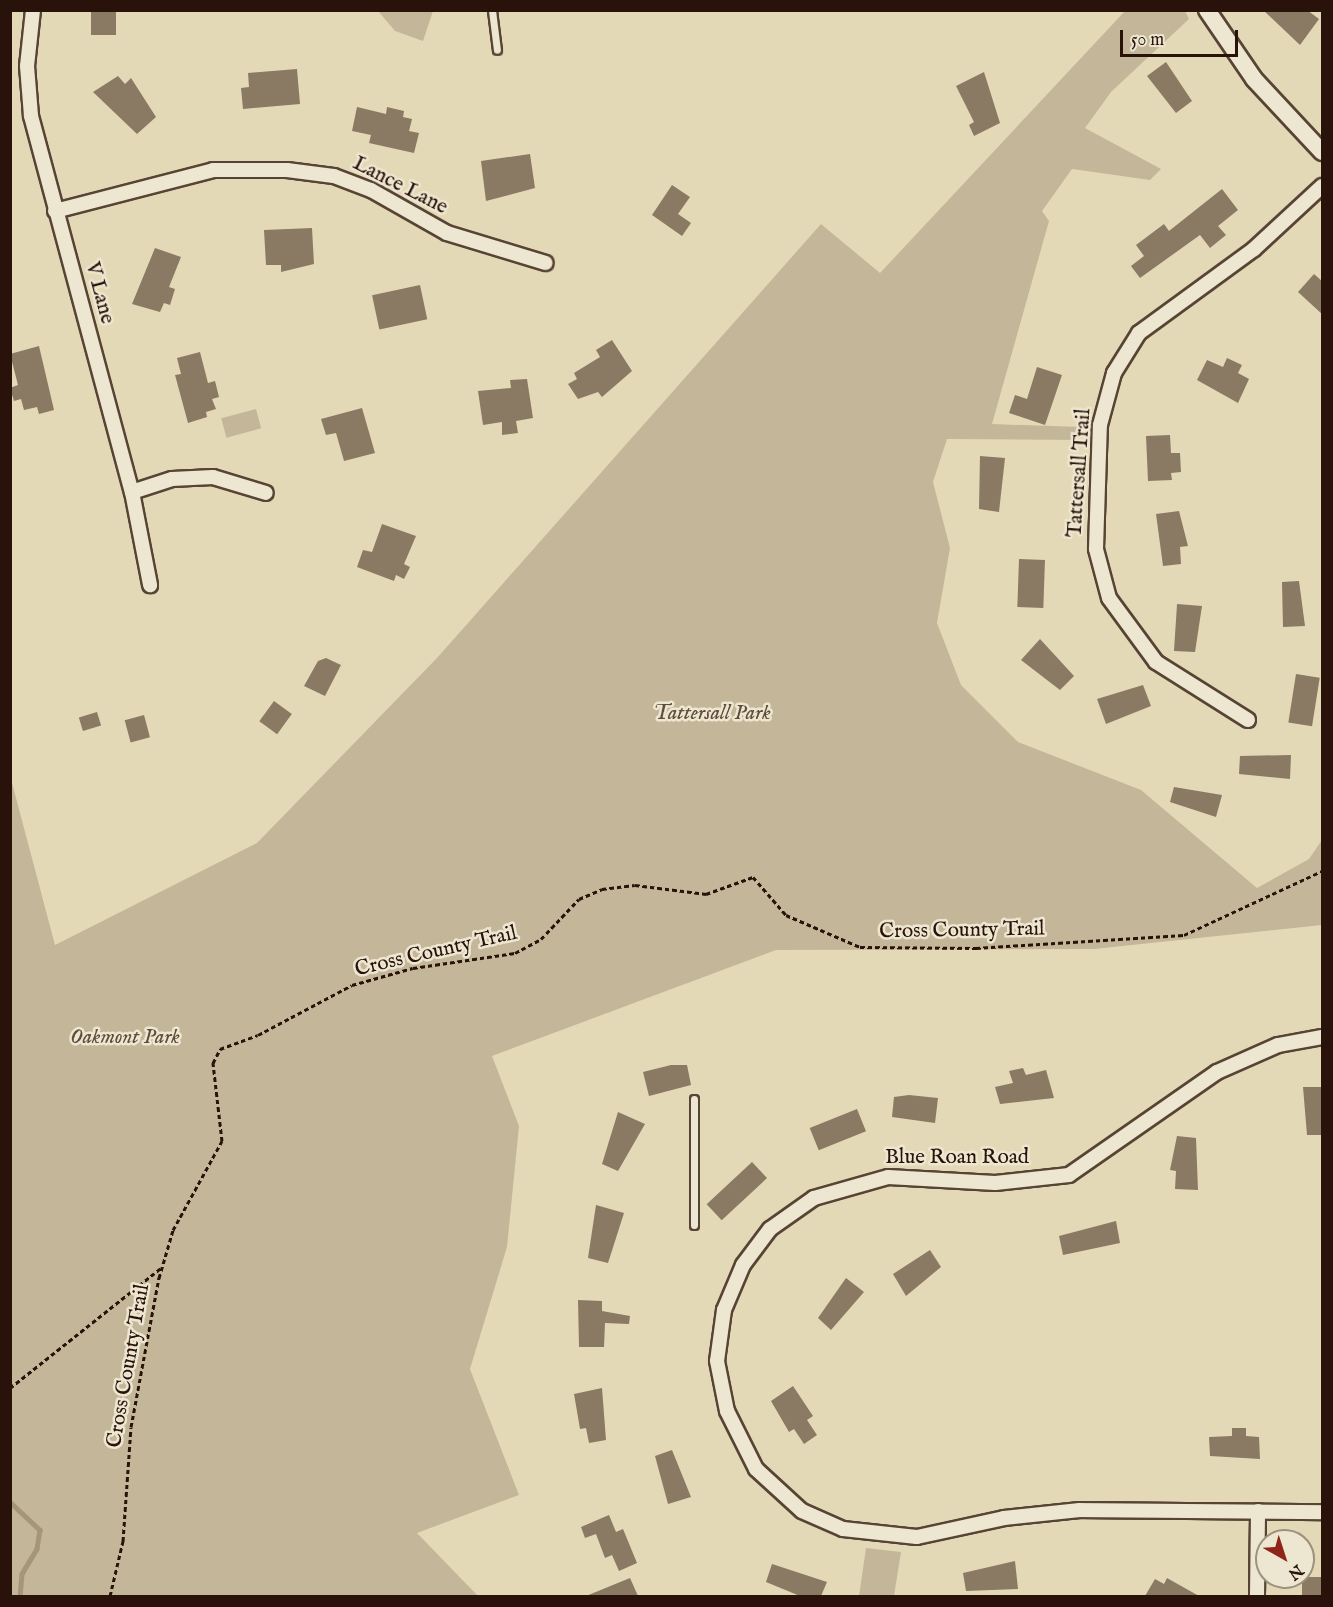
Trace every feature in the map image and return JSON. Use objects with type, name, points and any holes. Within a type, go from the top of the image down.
[{"type":"street","name":"V Lane","points":[[33,10],[27,66],[31,116],[132,492],[150,585]]},
{"type":"street","points":[[1207,10],[1248,71],[1323,152]]},
{"type":"street","name":"Lance Lane","points":[[55,212],[213,170],[287,170],[334,176],[371,190],[447,233],[546,263]]},
{"type":"street","name":"Tattersall Trail","points":[[1248,720],[1156,662],[1109,598],[1096,549],[1100,425],[1113,373],[1139,333],[1254,249],[1323,186]]},
{"type":"street","points":[[132,492],[172,479],[213,477],[266,493]]},
{"type":"street","name":"Blue Roan Road","points":[[1323,1037],[1278,1045],[1217,1071],[1069,1175],[995,1183],[888,1177],[814,1198],[753,1249],[720,1328],[722,1395],[747,1455],[785,1498],[843,1529],[917,1537],[1046,1512],[1323,1512]]},
{"type":"street","points":[[1257,1596],[1258,1511]]},
{"type":"lane","points":[[492,10],[497,50]]},
{"type":"lane","points":[[693,1099],[694,1225]]},
{"type":"path","name":"Cross County Trail","points":[[110,1596],[123,1541],[147,1327],[173,1230],[222,1141],[213,1063],[216,1052],[352,985],[413,968],[515,953],[541,939],[579,899],[602,889],[635,885],[706,894],[753,877],[786,915],[860,947],[976,948],[1184,935],[1323,871]]},
{"type":"path","points":[[10,1388],[162,1267]]},
{"type":"green space","points":[[378,11],[433,11],[423,41],[395,31]]},
{"type":"green space","name":"Tattersall Park","points":[[1125,11],[1185,11],[1189,19],[1111,92],[1085,128],[1161,169],[1150,180],[1072,169],[1042,211],[1049,221],[992,424],[1081,427],[1080,440],[947,439],[933,482],[950,548],[937,623],[961,685],[1018,742],[1141,790],[1257,888],[1309,859],[1322,840],[1322,925],[1094,949],[776,950],[492,1056],[519,1126],[507,1247],[470,1369],[519,1495],[417,1533],[478,1596],[11,1596],[11,779],[55,945],[257,843],[437,658],[821,224],[880,273]]},
{"type":"green space","points":[[256,409],[261,428],[226,438],[221,418]]},
{"type":"green space","points":[[866,1548],[901,1552],[894,1596],[859,1596]]},
{"type":"building","points":[[91,10],[116,10],[116,35],[91,35]]},
{"type":"building","points":[[1263,10],[1307,10],[1319,19],[1300,45]]},
{"type":"building","points":[[1166,62],[1192,101],[1176,113],[1147,76]]},
{"type":"building","points":[[297,69],[300,104],[243,109],[241,88],[249,87],[248,73]]},
{"type":"building","points":[[984,72],[1000,123],[974,136],[969,125],[974,122],[956,86]]},
{"type":"building","points":[[118,76],[125,84],[131,78],[156,117],[137,134],[93,92]]},
{"type":"building","points":[[357,107],[386,114],[387,107],[404,111],[403,117],[412,119],[409,131],[419,133],[414,153],[369,143],[371,135],[352,131]]},
{"type":"building","points":[[530,154],[535,188],[486,201],[481,161]]},
{"type":"building","points":[[672,185],[690,197],[678,214],[691,223],[682,236],[652,215]]},
{"type":"building","points":[[1222,189],[1238,210],[1218,226],[1226,235],[1210,248],[1200,235],[1140,278],[1131,266],[1144,256],[1136,245],[1164,224],[1169,231]]},
{"type":"building","points":[[312,228],[314,264],[281,272],[281,265],[266,265],[264,230]]},
{"type":"building","points":[[155,248],[181,257],[169,287],[175,289],[170,305],[164,303],[160,312],[132,304]]},
{"type":"building","points":[[1314,274],[1323,282],[1323,315],[1298,292]]},
{"type":"building","points":[[420,285],[427,319],[379,329],[372,295]]},
{"type":"building","points":[[612,340],[632,371],[602,397],[598,392],[578,399],[568,384],[577,379],[574,373],[600,357],[596,350]]},
{"type":"building","points":[[39,346],[54,410],[39,414],[37,407],[24,410],[21,399],[14,401],[10,388],[18,385],[10,354]]},
{"type":"building","points":[[200,352],[208,383],[215,381],[219,397],[212,399],[216,409],[206,412],[207,417],[188,423],[175,375],[181,374],[177,358]]},
{"type":"building","points":[[1227,358],[1242,365],[1238,373],[1249,379],[1238,403],[1197,380],[1207,360],[1223,367]]},
{"type":"building","points":[[1037,367],[1062,375],[1045,425],[1009,413],[1015,395],[1027,399]]},
{"type":"building","points":[[527,379],[533,418],[516,421],[518,433],[502,435],[502,422],[483,425],[478,391],[511,388],[510,380]]},
{"type":"building","points":[[362,408],[375,453],[344,461],[336,433],[326,435],[321,419]]},
{"type":"building","points":[[1170,435],[1171,453],[1180,453],[1181,472],[1171,473],[1172,480],[1148,481],[1146,436]]},
{"type":"building","points":[[980,456],[1005,458],[999,512],[979,509]]},
{"type":"building","points":[[1179,511],[1188,546],[1180,547],[1181,564],[1163,566],[1156,514]]},
{"type":"building","points":[[382,524],[416,536],[404,564],[410,567],[404,579],[396,575],[394,581],[357,567],[363,550],[372,552]]},
{"type":"building","points":[[1019,559],[1045,560],[1043,608],[1017,607]]},
{"type":"building","points":[[1299,581],[1305,626],[1283,627],[1282,582]]},
{"type":"building","points":[[1177,604],[1202,606],[1195,652],[1174,651]]},
{"type":"building","points":[[1040,639],[1074,676],[1060,690],[1021,660]]},
{"type":"building","points":[[326,658],[341,665],[325,696],[304,686],[318,661]]},
{"type":"building","points":[[1296,674],[1320,678],[1312,726],[1288,722]]},
{"type":"building","points":[[1143,685],[1151,706],[1106,724],[1097,699]]},
{"type":"building","points":[[274,701],[292,714],[277,734],[259,721]]},
{"type":"building","points":[[97,712],[101,725],[83,731],[79,718]]},
{"type":"building","points":[[144,715],[150,737],[131,742],[125,720]]},
{"type":"building","points":[[1291,755],[1290,779],[1239,774],[1240,756]]},
{"type":"building","points":[[1174,787],[1222,795],[1216,817],[1170,802]]},
{"type":"building","points":[[671,1065],[687,1065],[691,1085],[649,1096],[643,1072]]},
{"type":"building","points":[[1023,1068],[1026,1075],[1046,1070],[1054,1098],[1000,1104],[995,1087],[1013,1083],[1009,1071]]},
{"type":"building","points":[[1303,1087],[1323,1087],[1323,1135],[1307,1135]]},
{"type":"building","points":[[909,1095],[938,1098],[935,1123],[892,1117],[894,1097]]},
{"type":"building","points":[[857,1109],[866,1131],[819,1150],[810,1128]]},
{"type":"building","points":[[618,1112],[645,1124],[618,1171],[602,1164]]},
{"type":"building","points":[[1177,1136],[1196,1138],[1198,1190],[1175,1189],[1176,1171],[1170,1170]]},
{"type":"building","points":[[752,1162],[767,1178],[722,1220],[707,1204]]},
{"type":"building","points":[[596,1205],[624,1213],[608,1263],[588,1258]]},
{"type":"building","points":[[1116,1221],[1120,1243],[1063,1255],[1059,1236]]},
{"type":"building","points":[[930,1250],[941,1267],[906,1296],[893,1274]]},
{"type":"building","points":[[846,1278],[864,1292],[831,1330],[818,1318]]},
{"type":"building","points":[[578,1300],[602,1301],[602,1311],[630,1316],[629,1324],[605,1323],[604,1347],[579,1347]]},
{"type":"building","points":[[793,1386],[813,1416],[807,1420],[817,1435],[804,1444],[794,1429],[789,1432],[771,1401]]},
{"type":"building","points":[[602,1388],[606,1440],[589,1443],[586,1428],[580,1429],[574,1394]]},
{"type":"building","points":[[1232,1428],[1246,1428],[1246,1436],[1259,1437],[1260,1459],[1210,1456],[1209,1437],[1232,1436]]},
{"type":"building","points":[[672,1450],[691,1497],[668,1504],[655,1456]]},
{"type":"building","points":[[609,1515],[616,1532],[623,1529],[637,1563],[619,1571],[612,1555],[605,1558],[596,1534],[585,1538],[581,1527]]},
{"type":"building","points":[[1015,1561],[1018,1589],[966,1591],[963,1573]]},
{"type":"building","points":[[772,1564],[827,1582],[821,1596],[800,1596],[766,1582]]},
{"type":"building","points":[[1315,1577],[1322,1577],[1322,1596],[1302,1596],[1302,1589],[1315,1589]]},
{"type":"building","points":[[630,1578],[638,1596],[586,1596]]},
{"type":"building","points":[[1167,1578],[1199,1596],[1145,1596],[1155,1579],[1164,1584]]},
{"type":"waterway","points":[[10,1502],[40,1530],[37,1549],[22,1574],[20,1596]]},
{"type":"park label","name":"Oakmont Park","points":[[125,1038]]}]
